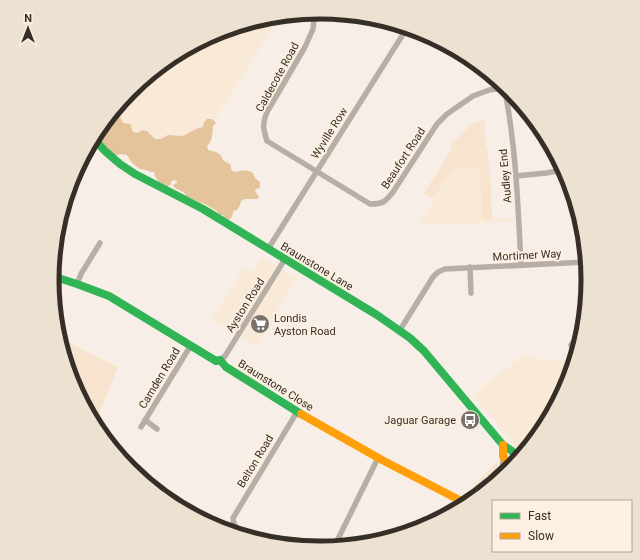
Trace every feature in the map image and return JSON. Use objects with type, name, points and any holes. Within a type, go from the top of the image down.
[{"type":"street","name":"Caldecote Road","points":[[314,19],[313,29],[306,47],[266,112],[263,123],[267,141],[316,172]]},
{"type":"street","name":"Wyville Row","points":[[268,249],[404,33]]},
{"type":"street","name":"Beaufort Road","points":[[316,172],[370,204],[380,204],[386,201],[393,192],[437,124],[447,114],[477,94],[497,88]]},
{"type":"street","name":"Audley End","points":[[506,96],[516,176],[521,265]]},
{"type":"street","name":"Braunstone Lane","points":[[98,143],[120,164],[135,174],[203,209],[400,330],[424,351],[502,445],[512,451],[514,454]]},
{"type":"street","points":[[516,176],[557,171]]},
{"type":"street","points":[[77,284],[81,274],[100,243]]},
{"type":"street","name":"Ayston Road","points":[[220,360],[225,356],[285,259]]},
{"type":"street","name":"Mortimer Way","points":[[400,330],[438,272],[445,269],[580,262]]},
{"type":"street","points":[[470,267],[471,293]]},
{"type":"street","name":"Braunstone Close","points":[[59,278],[109,296],[216,361],[220,360],[226,367],[297,412],[378,458],[460,500]]},
{"type":"street","points":[[571,345],[573,342]]},
{"type":"street","name":"Camden Road","points":[[141,426],[191,346]]},
{"type":"street","name":"Belton Road","points":[[236,527],[233,522],[235,514],[297,412]]},
{"type":"street","name":"Camden Road","points":[[145,420],[157,429]]},
{"type":"street","points":[[502,445],[502,467]]},
{"type":"street","points":[[503,456],[507,463]]},
{"type":"street","points":[[337,540],[378,458]]},
{"type":"shaded area","points":[[272,23],[270,32],[189,161],[123,128],[116,117],[135,95],[175,63],[220,39],[252,28]]},
{"type":"shaded area","points":[[119,114],[123,123],[130,124],[133,132],[138,133],[142,130],[147,131],[155,139],[161,139],[168,135],[183,136],[203,127],[204,122],[207,119],[212,119],[216,123],[213,126],[211,140],[207,146],[208,150],[221,155],[223,160],[231,165],[231,169],[234,172],[246,171],[253,173],[255,178],[260,182],[260,188],[256,189],[255,192],[259,196],[258,199],[245,199],[241,201],[237,210],[233,211],[231,218],[226,221],[223,215],[219,215],[217,211],[186,196],[184,193],[175,188],[173,186],[177,183],[177,181],[173,180],[171,185],[167,186],[158,181],[154,172],[140,169],[132,163],[127,155],[121,154],[114,156],[100,139],[103,135]]},
{"type":"shaded area","points":[[484,119],[486,130],[484,131],[491,184],[492,220],[482,220],[480,176],[478,167],[456,169],[450,172],[434,198],[424,193],[453,147],[450,145],[475,122],[476,123]]},
{"type":"shaded area","points":[[478,167],[480,176],[482,220],[512,219],[513,222],[419,225],[450,172],[456,169]]},
{"type":"shaded area","points":[[262,257],[297,278],[256,346],[211,319],[244,268],[253,272]]},
{"type":"shaded area","points":[[67,342],[118,367],[98,417],[79,380]]},
{"type":"shaded area","points":[[525,354],[536,359],[562,360],[568,362],[546,411],[517,450],[491,416],[472,395]]},
{"type":"shaded area","points":[[498,460],[497,471],[471,493],[476,483]]},
{"type":"traffic: fast","points":[[98,143],[120,164],[135,174],[203,209],[377,315],[410,338],[424,351],[503,445],[514,454]]},
{"type":"traffic: fast","points":[[59,278],[109,296],[216,361],[220,360],[226,367],[301,414]]},
{"type":"traffic: slow","points":[[301,414],[382,460],[460,500]]},
{"type":"traffic: slow","points":[[503,445],[503,456],[507,462]]},
{"type":"place","name":"Londis Ayston Road","points":[[260,324]]},
{"type":"place","name":"Jaguar Garage","points":[[470,420]]}]
